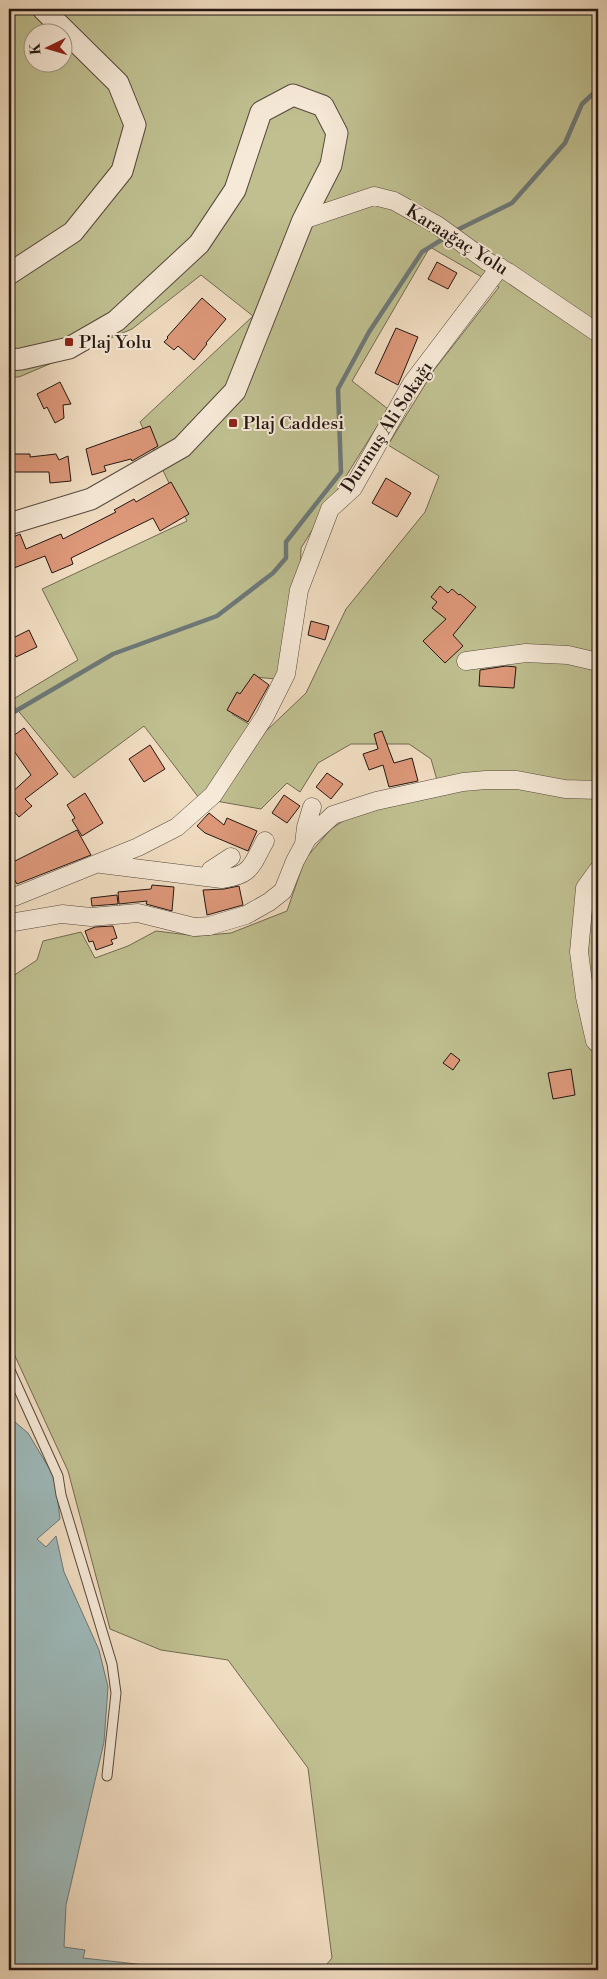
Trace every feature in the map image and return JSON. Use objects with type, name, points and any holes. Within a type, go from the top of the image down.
[{"type":"street","points":[[9,274],[73,232],[122,171],[135,125],[118,83],[43,9]]},
{"type":"street","points":[[9,360],[69,348],[116,321],[199,244],[235,190],[261,112],[293,95],[323,106],[337,133],[331,165],[303,220],[234,391],[182,446],[91,499],[9,524]]},
{"type":"street","name":"Karaağaç Yolu","points":[[303,220],[374,196],[394,201],[437,224],[598,333]]},
{"type":"street","name":"Durmuş Ali Sokağı","points":[[9,899],[138,847],[177,827],[213,795],[265,716],[286,674],[299,590],[330,509],[353,488],[412,383],[494,264]]},
{"type":"street","points":[[466,661],[526,653],[568,656],[598,662]]},
{"type":"street","points":[[9,923],[62,914],[91,918],[138,913],[194,927],[209,926],[246,915],[269,902],[283,891],[307,839],[333,815],[376,801],[463,782],[517,780],[565,789],[598,790]]},
{"type":"street","points":[[304,844],[306,826],[312,807]]},
{"type":"street","points":[[98,864],[222,879],[239,877],[249,870],[265,841]]},
{"type":"street","points":[[207,877],[211,870],[231,857]]},
{"type":"street","points":[[598,870],[585,888],[580,952],[585,997],[595,1041],[598,1044]]},
{"type":"lane","points":[[9,1368],[58,1476],[61,1495],[112,1664],[116,1693],[107,1776]]},
{"type":"green space","points":[[9,9],[598,9],[598,1970],[322,1970],[332,1958],[308,1768],[228,1660],[161,1650],[110,1629],[68,1471],[9,1343],[9,971],[13,976],[37,960],[43,941],[81,932],[95,958],[128,946],[156,931],[197,936],[231,933],[287,911],[305,859],[331,829],[355,813],[441,794],[431,759],[409,744],[351,744],[318,763],[300,792],[287,783],[261,809],[199,798],[144,726],[74,778],[10,701],[78,660],[42,589],[187,521],[140,422],[253,316],[201,275],[132,329],[19,377],[9,377]],"holes":[[[430,247],[499,287],[434,370],[388,445],[439,476],[425,512],[346,609],[306,693],[264,733],[232,714],[254,677],[276,679],[300,584],[301,548],[388,409],[352,381]]]},
{"type":"water","points":[[9,1417],[28,1433],[55,1478],[60,1519],[37,1539],[46,1547],[56,1536],[64,1572],[99,1650],[108,1687],[104,1742],[66,1905],[64,1947],[85,1950],[83,1958],[145,1965],[144,1970],[9,1970]]},
{"type":"building","points":[[437,262],[457,273],[448,289],[428,279]]},
{"type":"building","points":[[202,298],[226,319],[194,360],[178,346],[174,350],[164,342]]},
{"type":"building","points":[[396,328],[418,337],[398,385],[375,373]]},
{"type":"building","points":[[60,382],[71,404],[63,405],[64,418],[55,423],[47,407],[44,409],[37,394]]},
{"type":"building","points":[[150,426],[158,446],[132,461],[131,459],[104,466],[106,471],[92,475],[86,449]]},
{"type":"building","points":[[9,454],[30,454],[30,457],[56,454],[59,460],[68,456],[71,481],[50,483],[49,472],[9,472]]},
{"type":"building","points":[[386,478],[411,493],[397,517],[372,503]]},
{"type":"building","points":[[171,482],[189,514],[160,531],[153,518],[71,558],[73,564],[52,573],[45,556],[14,568],[9,568],[9,539],[20,534],[26,549],[61,534],[63,539],[116,512],[114,510],[134,499],[136,502]]},
{"type":"building","points":[[440,586],[448,593],[452,589],[476,607],[453,635],[463,646],[445,663],[423,641],[446,619],[432,608],[437,602],[431,597]]},
{"type":"building","points":[[311,621],[329,626],[325,640],[308,635]]},
{"type":"building","points":[[29,630],[37,647],[16,657],[9,640]]},
{"type":"building","points":[[506,666],[516,667],[514,688],[479,686],[480,670]]},
{"type":"building","points":[[254,674],[269,685],[248,722],[227,710],[237,692],[240,694]]},
{"type":"building","points":[[24,728],[58,774],[25,799],[32,806],[19,817],[9,806],[9,795],[31,775],[9,744],[9,739]]},
{"type":"building","points":[[382,731],[394,763],[412,758],[418,781],[389,787],[383,765],[369,770],[363,754],[378,749],[374,734]]},
{"type":"building","points":[[150,745],[165,769],[144,782],[129,759]]},
{"type":"building","points":[[327,773],[343,784],[331,799],[316,787]]},
{"type":"building","points":[[85,793],[103,823],[82,836],[72,820],[75,818],[67,805]]},
{"type":"building","points":[[284,795],[300,806],[287,823],[272,813]]},
{"type":"building","points":[[209,813],[224,825],[227,818],[257,831],[248,851],[205,833],[197,826]]},
{"type":"building","points":[[77,830],[91,855],[17,884],[9,870],[9,864]]},
{"type":"building","points":[[152,885],[174,887],[172,911],[146,904],[147,901],[119,904],[118,892],[151,889]]},
{"type":"building","points":[[239,886],[243,905],[207,915],[203,890]]},
{"type":"building","points":[[117,895],[118,904],[92,906],[91,898]]},
{"type":"building","points":[[113,926],[117,938],[111,940],[113,944],[96,950],[93,941],[89,942],[85,931],[95,927]]},
{"type":"building","points":[[451,1053],[460,1060],[453,1070],[443,1063]]},
{"type":"building","points":[[571,1069],[575,1095],[553,1099],[548,1073]]},
{"type":"waterway","points":[[453,232],[512,203],[565,143],[582,104],[598,89]]},
{"type":"waterway","points":[[9,715],[113,654],[217,616],[273,573],[286,558],[286,542],[341,472],[338,389],[369,332],[422,252],[446,237]]},
{"type":"place","name":"Plaj Yolu","points":[[69,342]]},
{"type":"place","name":"Plaj Caddesi","points":[[233,423]]}]
